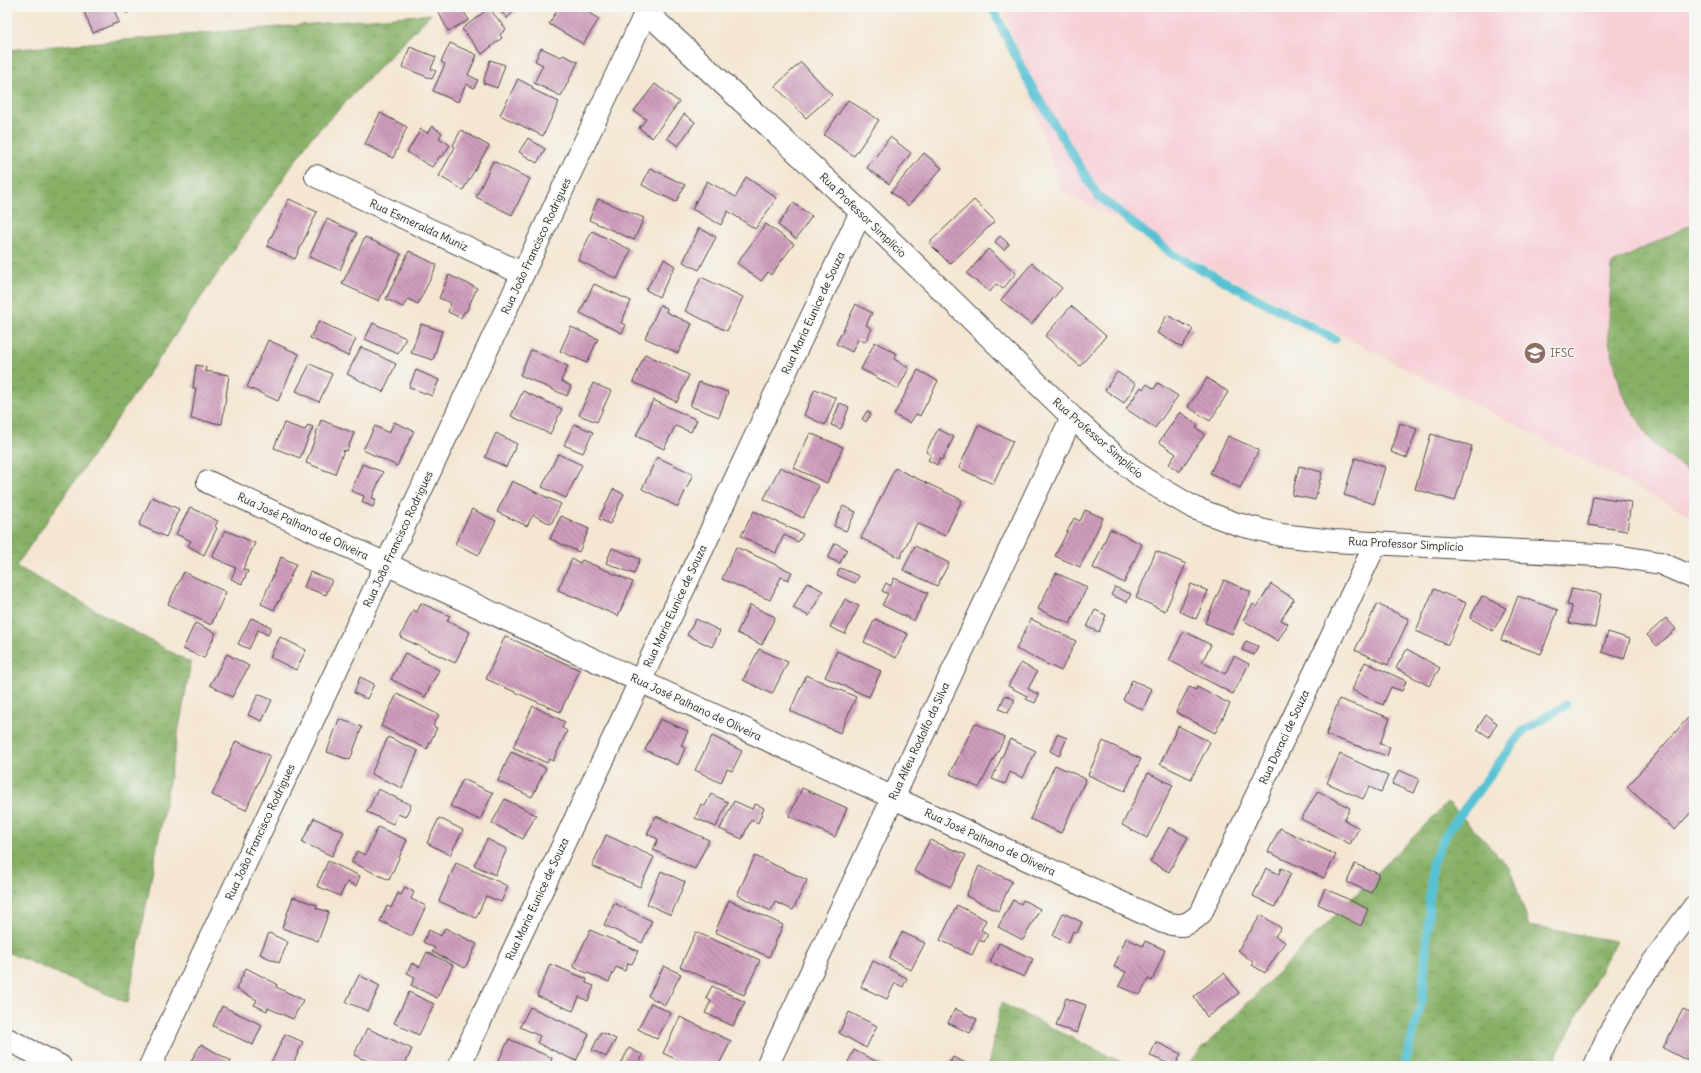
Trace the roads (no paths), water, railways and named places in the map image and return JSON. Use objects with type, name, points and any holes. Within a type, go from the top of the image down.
[{"type":"street","name":"Rua Professor Simplício","points":[[644,10],[861,212],[1072,417],[1112,453],[1143,478],[1194,508],[1237,524],[1281,535],[1333,541],[1616,556],[1660,563],[1694,578]]},
{"type":"street","name":"Rua João Francisco Rodrigues","points":[[150,1066],[523,274],[644,10]]},
{"type":"street","name":"Rua Esmeralda Muniz","points":[[316,176],[523,274]]},
{"type":"street","name":"Rua Maria Eunice de Souza","points":[[459,1066],[861,212]]},
{"type":"street","name":"Rua Alfeu Rodolfo da Silva","points":[[767,1066],[1072,417]]},
{"type":"street","name":"Rua José Palhano de Oliveira","points":[[208,482],[1163,922],[1174,925],[1184,925]]},
{"type":"street","name":"Rua Doraci de Souza","points":[[1184,925],[1193,921],[1201,913],[1376,543]]},
{"type":"street","points":[[1594,1066],[1629,996],[1658,953],[1694,907]]},
{"type":"street","points":[[7,1040],[60,1066]]},
{"type":"waterway","points":[[992,7],[1026,77],[1097,195],[1172,254],[1335,339]]},
{"type":"waterway","points":[[1404,1066],[1422,1001],[1432,864],[1446,834],[1522,732],[1566,705]]},
{"type":"place","name":"IFSC","points":[[1535,353]]}]
